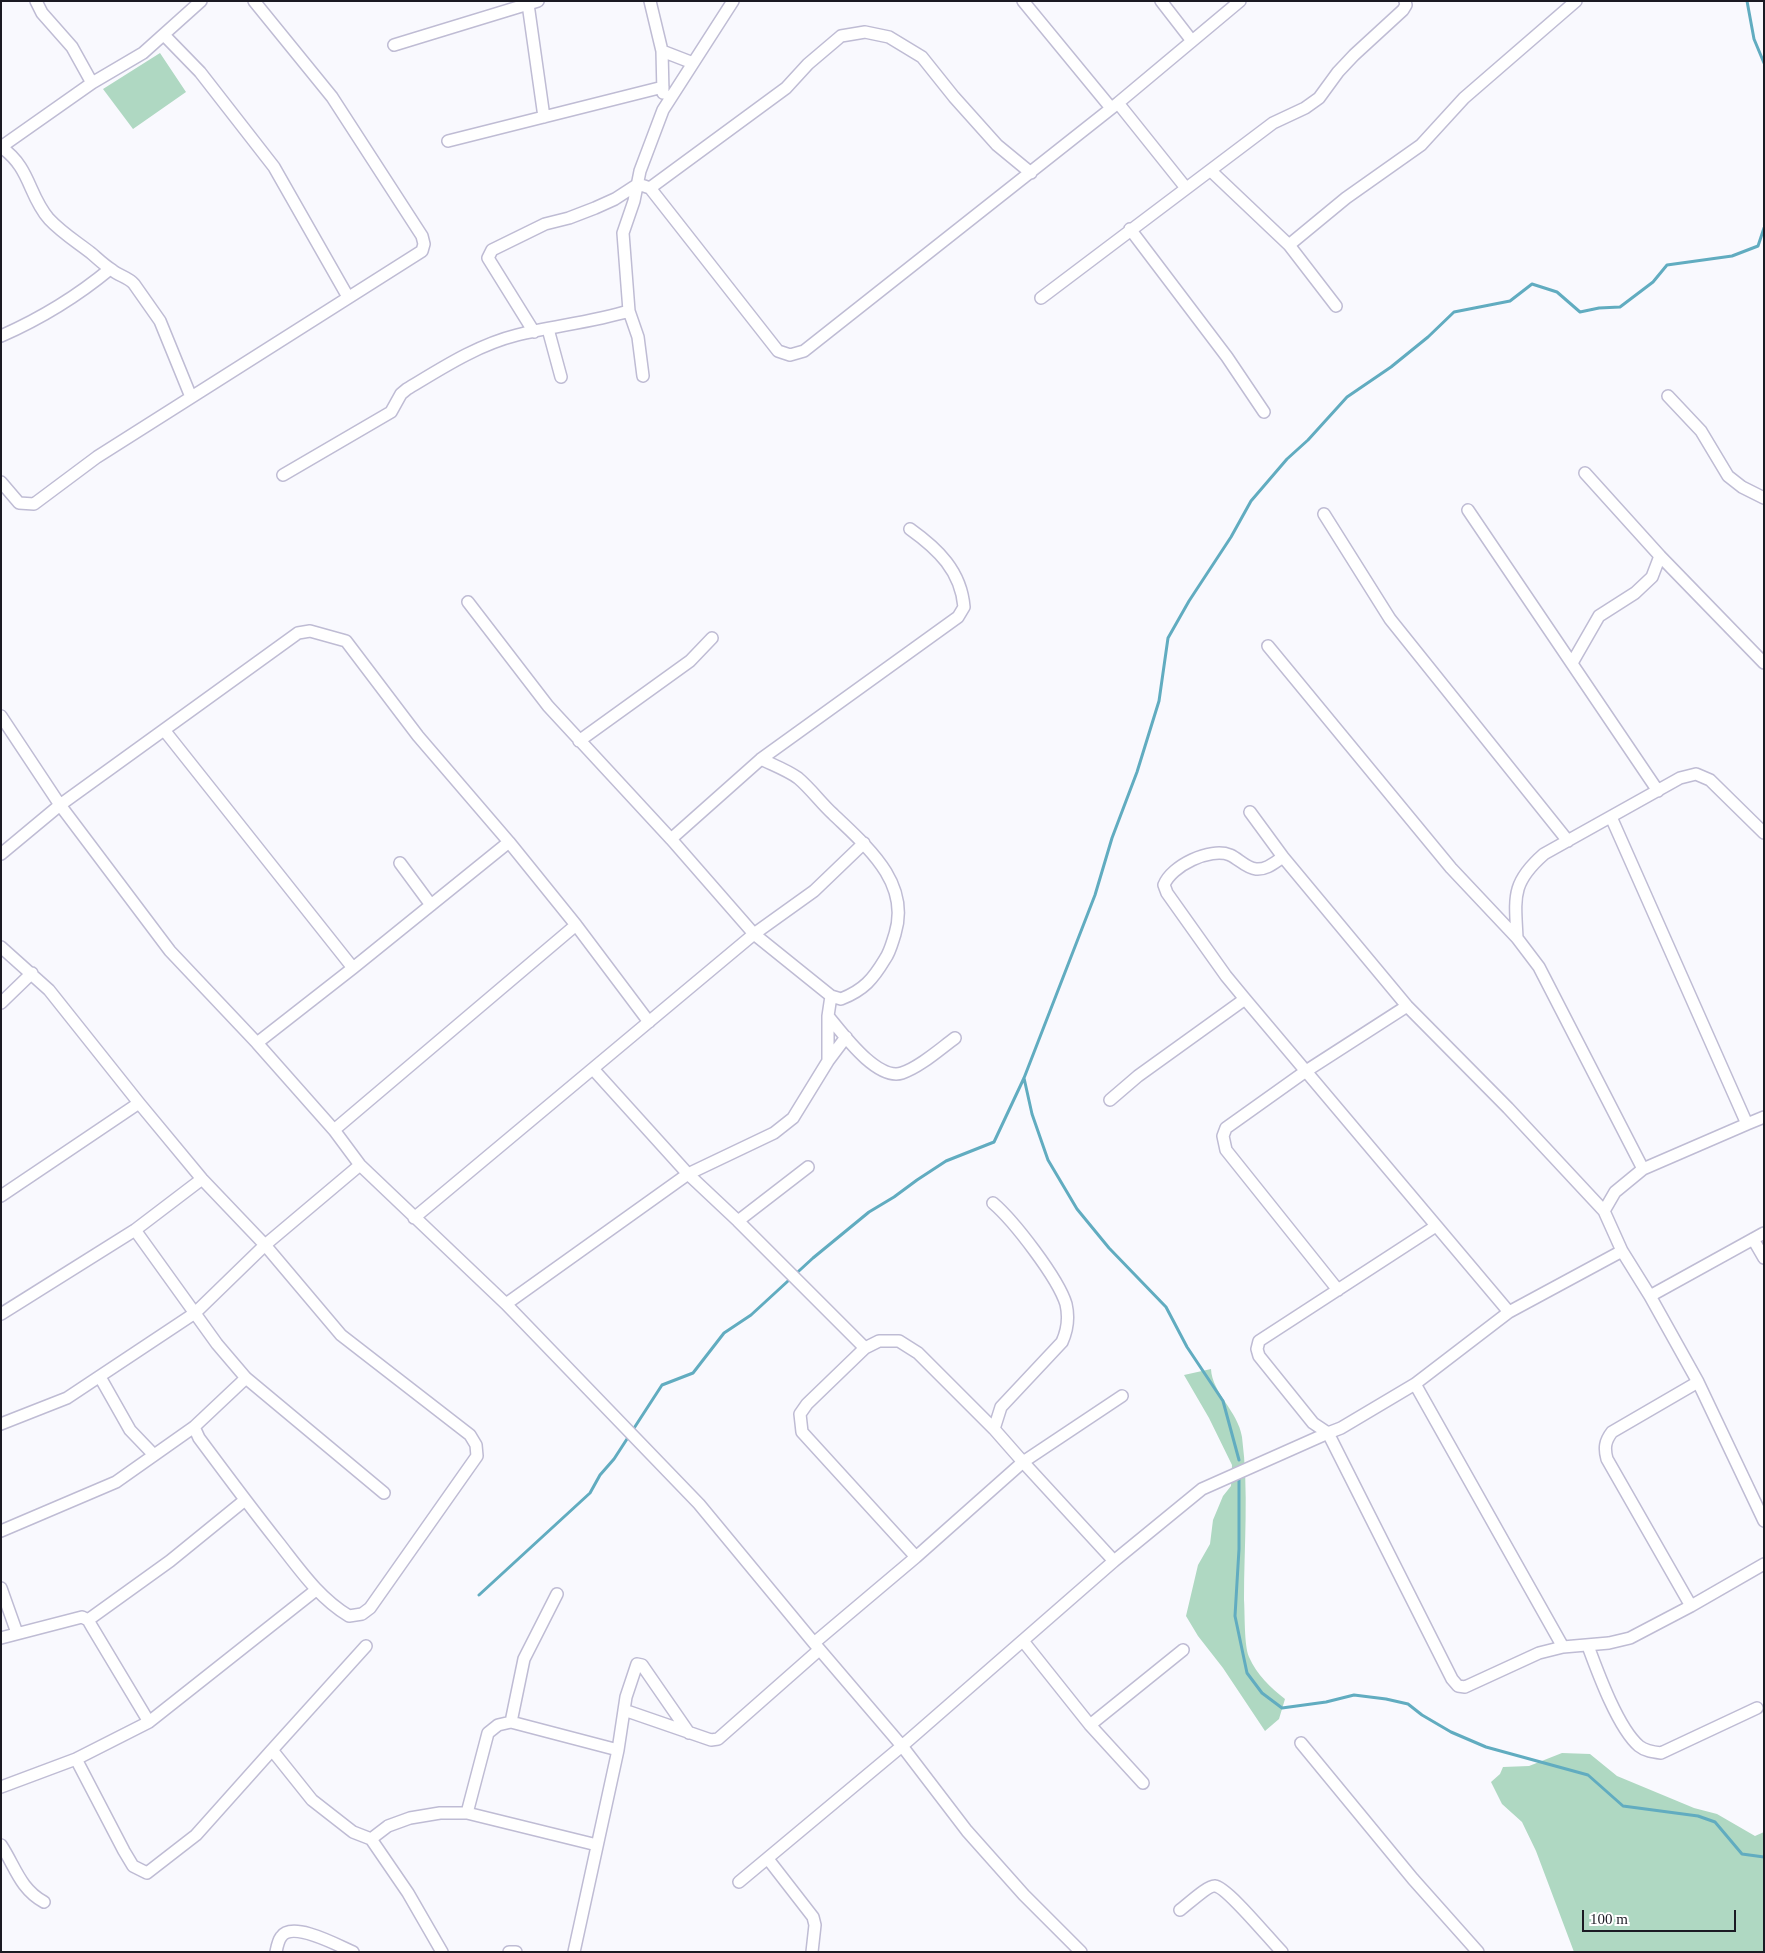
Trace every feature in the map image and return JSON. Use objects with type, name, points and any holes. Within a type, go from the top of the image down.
[{"type":"street","points":[[36,1],[42,13],[72,47],[92,83]]},
{"type":"street","points":[[191,397],[160,320],[129,279],[110,269],[61,231],[39,206],[20,163],[12,154],[1,148],[92,83],[143,53],[201,1]]},
{"type":"street","points":[[1,482],[19,503],[34,504],[97,457],[422,251],[424,244],[422,236],[332,97],[254,1]]},
{"type":"street","points":[[650,1],[662,51],[663,110]]},
{"type":"street","points":[[642,376],[638,337],[629,311],[623,233],[634,201],[640,171],[663,110],[733,1]]},
{"type":"street","points":[[1023,1],[1186,188]]},
{"type":"street","points":[[1161,1],[1192,41]]},
{"type":"street","points":[[638,184],[650,188],[778,351],[790,355],[804,351],[1031,173],[1240,1]]},
{"type":"street","points":[[1040,298],[1130,229],[1211,171],[1272,123],[1305,108],[1319,98],[1338,72],[1354,55],[1403,10],[1406,6],[1405,1]]},
{"type":"street","points":[[1289,246],[1346,198],[1421,145],[1464,98],[1576,1]]},
{"type":"street","points":[[394,45],[533,3],[544,117]]},
{"type":"street","points":[[650,188],[786,88],[808,64],[841,36],[865,32],[890,37],[922,56],[954,97],[997,144],[1031,173]]},
{"type":"street","points":[[164,35],[200,72],[274,167],[348,297]]},
{"type":"street","points":[[662,51],[693,63]]},
{"type":"street","points":[[448,141],[663,87]]},
{"type":"street","points":[[1211,171],[1289,246],[1336,306]]},
{"type":"street","points":[[534,332],[493,270],[488,258],[492,250],[545,224],[595,208],[616,199],[638,184]]},
{"type":"street","points":[[1130,229],[1227,357],[1264,412]]},
{"type":"street","points":[[2,336],[27,325],[66,303],[110,269]]},
{"type":"street","points":[[283,475],[391,412],[407,389],[460,357],[516,336],[629,311]]},
{"type":"street","points":[[548,329],[561,377]]},
{"type":"street","points":[[1668,396],[1701,430],[1728,476],[1742,487],[1764,498]]},
{"type":"street","points":[[1585,474],[1660,556],[1764,663]]},
{"type":"street","points":[[1468,510],[1658,791]]},
{"type":"street","points":[[1324,514],[1390,619],[1568,841]]},
{"type":"street","points":[[671,839],[761,759],[958,617],[964,607],[958,582],[947,562],[934,546],[910,528]]},
{"type":"street","points":[[1572,662],[1599,616],[1635,593],[1652,577],[1660,556]]},
{"type":"street","points":[[468,602],[548,706],[671,839],[754,934],[831,996],[841,999],[857,993],[874,977],[889,954],[898,924],[897,896],[890,876],[864,843],[798,778],[761,759]]},
{"type":"street","points":[[1,854],[60,806],[298,633],[310,631],[346,641],[418,736],[509,842],[576,925],[649,1022]]},
{"type":"street","points":[[579,741],[690,662],[712,638]]},
{"type":"street","points":[[1268,646],[1451,868],[1517,938],[1539,966],[1643,1168]]},
{"type":"street","points":[[1,716],[60,806],[170,951],[257,1043],[334,1130],[360,1166],[506,1304],[699,1504],[902,1746],[966,1831],[1081,1952]]},
{"type":"street","points":[[164,730],[353,968]]},
{"type":"street","points":[[1517,938],[1515,896],[1521,880],[1531,865],[1544,854],[1680,778],[1696,774],[1710,780],[1764,833]]},
{"type":"street","points":[[1250,812],[1284,857],[1407,1006],[1508,1108],[1604,1211],[1622,1251],[1650,1296],[1698,1382],[1764,1521]]},
{"type":"street","points":[[1611,817],[1747,1124]]},
{"type":"street","points":[[257,1043],[509,842]]},
{"type":"street","points":[[414,1218],[754,934],[814,891],[864,843]]},
{"type":"street","points":[[1284,857],[1268,867],[1258,870],[1248,867],[1228,854],[1217,853],[1201,856],[1192,860],[1166,879],[1164,885],[1167,893],[1226,976],[1509,1312]]},
{"type":"street","points":[[400,863],[431,905]]},
{"type":"street","points":[[334,1130],[576,925]]},
{"type":"street","points":[[1,947],[49,990],[202,1179],[265,1245],[341,1334],[470,1435],[476,1445],[477,1456],[370,1608],[362,1614],[349,1616],[335,1608],[316,1590],[245,1500],[199,1438],[194,1427]]},
{"type":"street","points":[[1,1003],[32,973]]},
{"type":"street","points":[[828,1061],[828,1016],[831,996]]},
{"type":"street","points":[[1110,1100],[1138,1076],[1245,999]]},
{"type":"street","points":[[1338,1290],[1226,1150],[1223,1136],[1226,1128],[1306,1072],[1407,1006]]},
{"type":"street","points":[[828,1016],[876,1067],[890,1074],[902,1073],[955,1038]]},
{"type":"street","points":[[506,1304],[688,1174],[774,1133],[787,1123],[793,1118],[828,1061],[846,1037]]},
{"type":"street","points":[[593,1070],[688,1174],[738,1221],[865,1348]]},
{"type":"street","points":[[1,1196],[139,1103]]},
{"type":"street","points":[[1604,1211],[1615,1192],[1643,1168],[1764,1118]]},
{"type":"street","points":[[1,1424],[67,1398],[196,1313],[265,1245],[360,1166]]},
{"type":"street","points":[[738,1221],[808,1167]]},
{"type":"street","points":[[1,1314],[135,1230],[202,1179]]},
{"type":"street","points":[[993,1203],[1002,1210],[1036,1253],[1066,1304],[1067,1318],[1066,1334],[1062,1342],[1001,1407],[994,1429]]},
{"type":"street","points":[[1436,1226],[1259,1341],[1256,1349],[1259,1356],[1313,1422],[1328,1433],[1452,1679],[1458,1686],[1465,1687],[1539,1653],[1563,1647],[1588,1646],[1630,1638],[1764,1564]]},
{"type":"street","points":[[135,1230],[218,1344],[246,1378],[384,1492]]},
{"type":"street","points":[[1650,1296],[1764,1233]]},
{"type":"street","points":[[1753,1239],[1764,1258]]},
{"type":"street","points":[[740,1882],[902,1746],[1114,1561],[1202,1489],[1341,1428],[1415,1384],[1509,1312],[1622,1251]]},
{"type":"street","points":[[916,1557],[802,1432],[800,1414],[807,1404],[865,1348],[879,1341],[899,1341],[918,1352],[994,1429],[1114,1561]]},
{"type":"street","points":[[100,1377],[126,1423],[154,1455]]},
{"type":"street","points":[[1,1531],[116,1482],[194,1427],[246,1378]]},
{"type":"street","points":[[1691,1606],[1607,1459],[1605,1451],[1606,1443],[1612,1432],[1698,1382]]},
{"type":"street","points":[[1415,1384],[1563,1647]]},
{"type":"street","points":[[624,1710],[710,1740],[718,1738],[1023,1462],[1122,1396]]},
{"type":"street","points":[[88,1620],[170,1561],[245,1500]]},
{"type":"street","points":[[1,1588],[17,1633]]},
{"type":"street","points":[[1,1787],[76,1759],[149,1722],[316,1590]]},
{"type":"street","points":[[511,1722],[524,1659],[556,1594]]},
{"type":"street","points":[[1,1638],[75,1617],[82,1617],[88,1620],[149,1722]]},
{"type":"street","points":[[1023,1641],[1090,1725],[1143,1783]]},
{"type":"street","points":[[76,1759],[133,1866],[147,1873],[196,1835],[366,1646]]},
{"type":"street","points":[[1588,1646],[1602,1684],[1626,1728],[1639,1746],[1652,1752],[1661,1753],[1757,1708]]},
{"type":"street","points":[[1090,1725],[1184,1650]]},
{"type":"street","points":[[574,1952],[618,1750],[626,1697],[635,1667],[640,1663],[689,1732]]},
{"type":"street","points":[[467,1813],[488,1733],[498,1725],[511,1722],[618,1750]]},
{"type":"street","points":[[1301,1743],[1413,1879],[1478,1952]]},
{"type":"street","points":[[272,1750],[312,1800],[353,1832],[371,1839],[408,1893],[442,1952]]},
{"type":"street","points":[[371,1839],[388,1826],[410,1818],[440,1813],[467,1813],[597,1845]]},
{"type":"street","points":[[1,1845],[24,1887],[44,1902]]},
{"type":"street","points":[[768,1859],[813,1917],[815,1925],[812,1952]]},
{"type":"street","points":[[1180,1910],[1209,1888],[1215,1886],[1235,1901],[1282,1952]]},
{"type":"street","points":[[276,1952],[280,1937],[290,1931],[303,1932],[353,1952]]},
{"type":"street","points":[[509,1952],[516,1952]]},
{"type":"green space","points":[[160,53],[186,92],[133,129],[103,89]]},
{"type":"green space","points":[[1211,1369],[1212,1378],[1236,1419],[1242,1437],[1246,1518],[1244,1600],[1247,1652],[1260,1675],[1285,1699],[1279,1719],[1265,1731],[1186,1616],[1198,1565],[1210,1544],[1213,1520],[1223,1496],[1231,1486],[1232,1465],[1209,1418],[1184,1375]]},
{"type":"green space","points":[[1562,1753],[1590,1754],[1617,1776],[1694,1808],[1717,1814],[1755,1836],[1764,1832],[1764,1952],[1574,1952],[1536,1851],[1522,1822],[1502,1804],[1491,1782],[1500,1774],[1503,1767],[1529,1766]]},
{"type":"waterway","points":[[1747,1],[1754,39],[1764,63]]},
{"type":"waterway","points":[[479,1595],[590,1493],[600,1475],[614,1459],[662,1385],[693,1373],[724,1333],[751,1315],[813,1258],[869,1212],[946,1161],[994,1142],[1024,1078],[1095,895],[1112,838],[1137,772],[1159,701],[1168,638],[1189,601],[1231,537],[1251,501],[1287,459],[1308,440],[1347,397],[1391,367],[1428,337],[1454,312],[1510,301],[1532,284],[1557,292],[1580,312],[1599,308],[1620,307],[1653,282],[1667,265],[1732,256],[1758,246],[1764,228]]},
{"type":"waterway","points":[[1024,1078],[1032,1114],[1048,1160],[1077,1209],[1109,1248],[1166,1307],[1187,1347],[1223,1401],[1239,1460]]},
{"type":"waterway","points":[[1239,1477],[1239,1549],[1235,1616],[1247,1673],[1262,1693],[1282,1708],[1326,1702],[1354,1695],[1408,1704],[1422,1715],[1451,1732],[1486,1747],[1588,1775],[1623,1806],[1698,1816],[1715,1822],[1742,1854],[1764,1857]]}]
